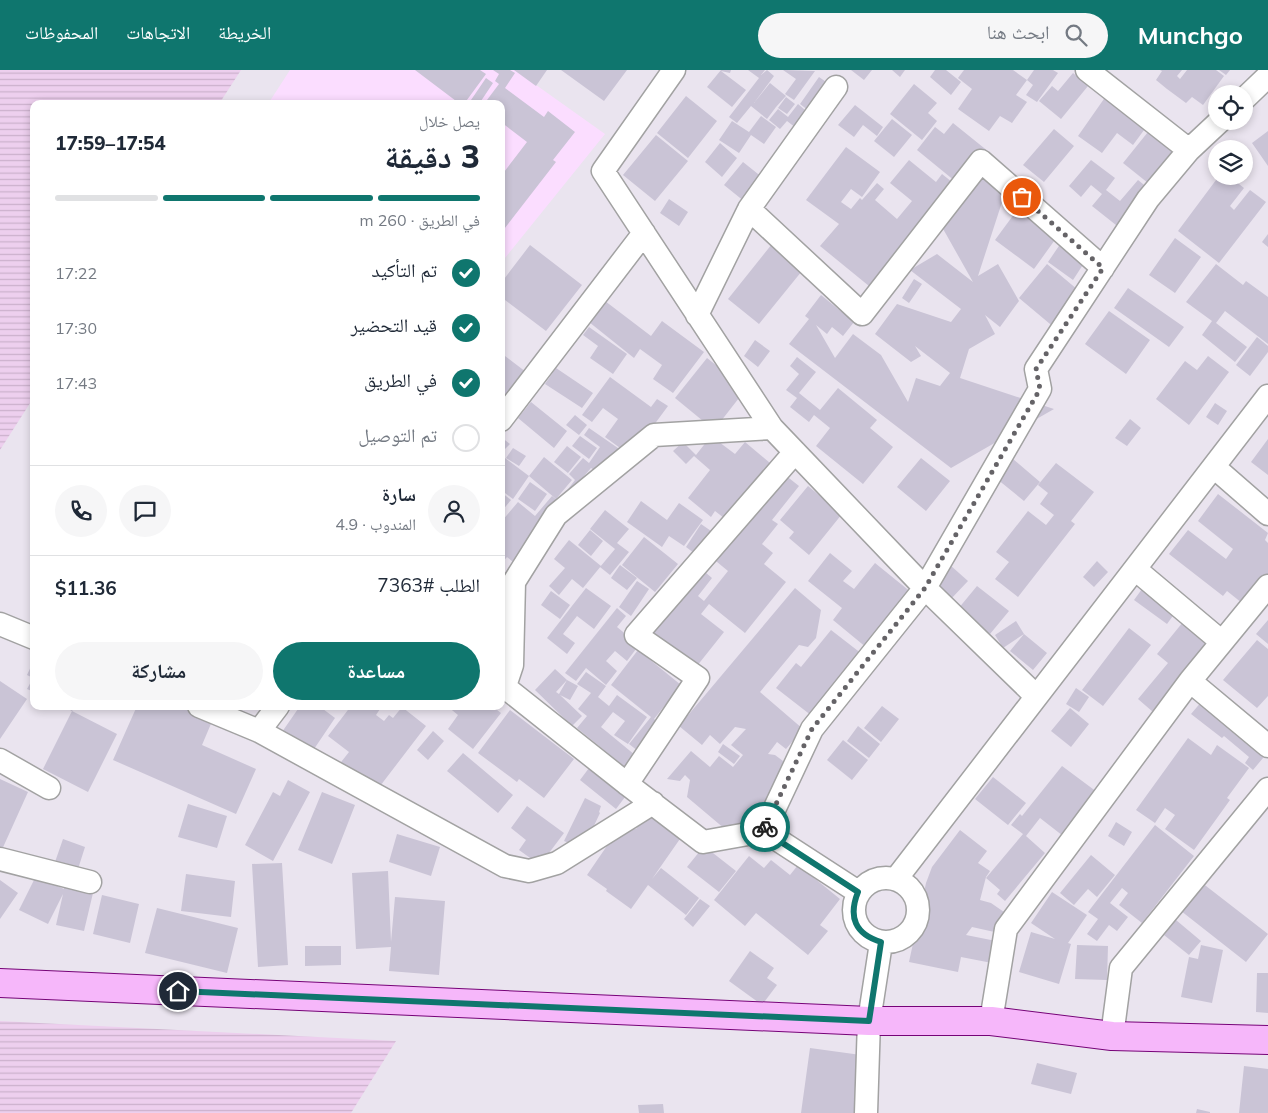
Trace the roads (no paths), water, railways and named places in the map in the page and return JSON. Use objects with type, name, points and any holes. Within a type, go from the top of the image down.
[{"type":"main road","points":[[0,983],[869,1021],[991,1021],[1112,1036],[1268,1040]]},
{"type":"street","points":[[1087,70],[1189,150]]},
{"type":"street","points":[[668,72],[602,171],[772,428],[925,588],[1036,696]]},
{"type":"street","points":[[1253,90],[1268,76]]},
{"type":"street","points":[[697,314],[749,209],[836,87]]},
{"type":"street","points":[[764,831],[812,729],[925,588],[1040,389],[1036,369],[1148,200],[1189,150],[1210,130]]},
{"type":"street","points":[[749,209],[862,314],[981,161],[1103,268]]},
{"type":"street","points":[[505,415],[644,233]]},
{"type":"street","points":[[896,879],[1268,396]]},
{"type":"street","points":[[505,681],[512,665],[514,582],[556,515],[654,435],[772,428]]},
{"type":"street","points":[[627,784],[698,678],[636,635],[795,452]]},
{"type":"street","points":[[1214,467],[1268,514]]},
{"type":"street","points":[[1135,569],[1222,642]]},
{"type":"street","points":[[991,1021],[1006,928],[1190,680],[1268,586]]},
{"type":"street","points":[[0,624],[30,636]]},
{"type":"street","points":[[1190,680],[1268,746]]},
{"type":"street","points":[[505,687],[703,842],[764,831],[858,892]]},
{"type":"street","points":[[208,710],[258,731],[504,866],[529,871],[557,863],[653,804]]},
{"type":"street","points":[[258,731],[275,710]]},
{"type":"street","points":[[0,760],[49,788]]},
{"type":"street","points":[[1112,1036],[1121,968],[1268,789]]},
{"type":"street","points":[[0,859],[90,882]]},
{"type":"street","points":[[876,879],[896,879],[906,885],[913,893],[918,913],[916,923],[910,932],[901,939],[881,942],[870,939],[862,933],[856,924],[853,913],[854,902],[858,892],[866,884],[876,879]]},
{"type":"street","points":[[866,1113],[869,1021],[881,942]]}]
